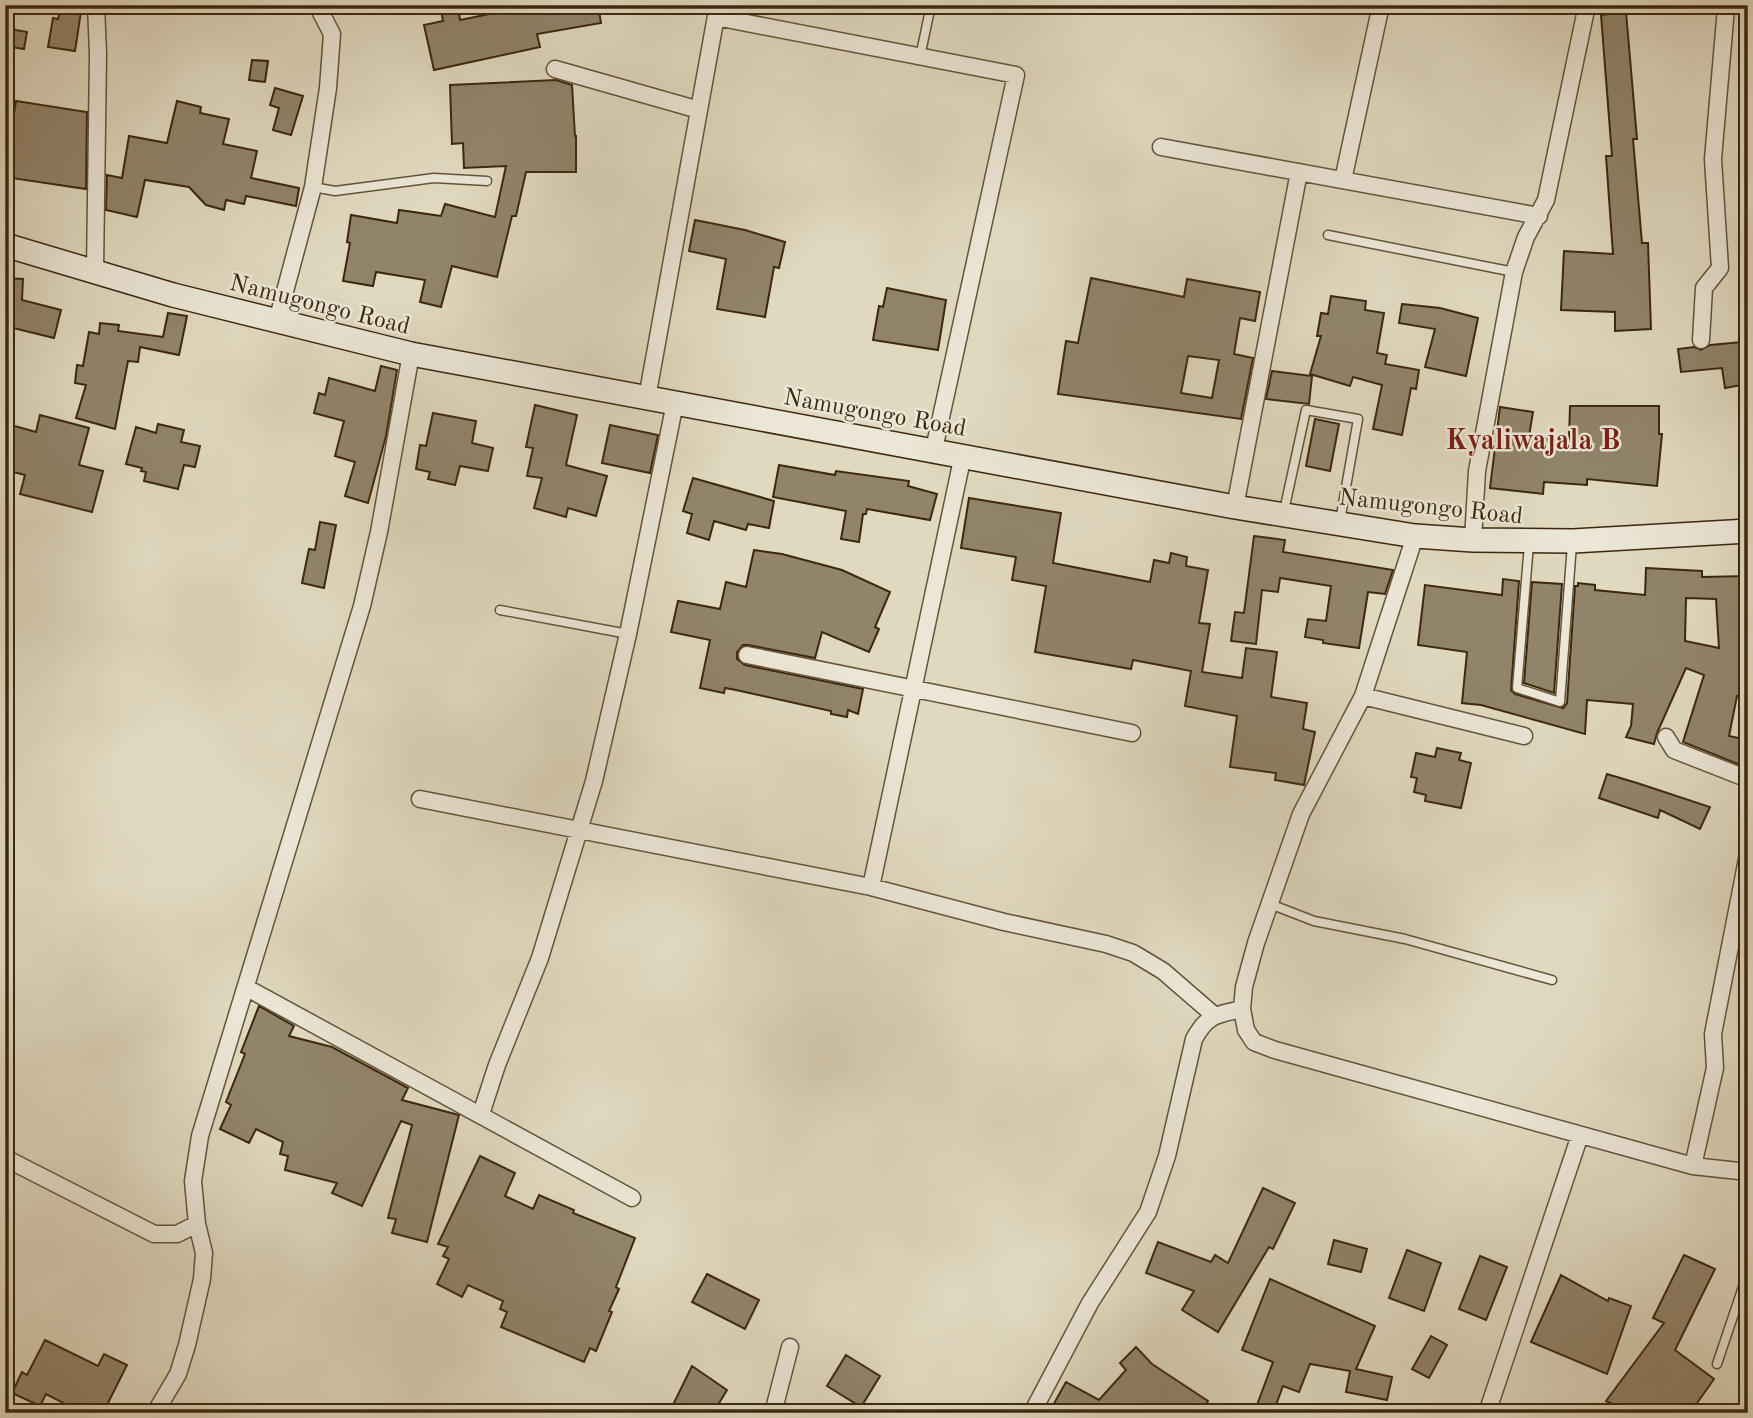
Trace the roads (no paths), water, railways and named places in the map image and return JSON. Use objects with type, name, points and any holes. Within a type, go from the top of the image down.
[{"type":"main road","name":"Namugongo Road","points":[[5,245],[173,295],[411,354],[1283,515],[1415,536],[1529,542],[1748,531]]},
{"type":"street","points":[[95,271],[98,54],[96,5]]},
{"type":"street","points":[[277,321],[313,187],[328,88],[332,34],[317,5]]},
{"type":"street","points":[[1343,180],[1381,5]]},
{"type":"street","points":[[1473,540],[1477,471],[1514,272],[1526,237],[1546,200],[1587,5]]},
{"type":"street","points":[[1701,340],[1704,288],[1720,268],[1713,159],[1726,8],[1717,5]]},
{"type":"street","points":[[647,398],[717,11],[920,57],[1016,75],[934,449]]},
{"type":"street","points":[[555,69],[699,110]]},
{"type":"street","points":[[1161,147],[1539,216]]},
{"type":"street","points":[[1235,507],[1298,172]]},
{"type":"street","points":[[155,1413],[178,1374],[202,1279],[204,1253],[197,1224],[193,1181],[200,1136],[362,607],[379,532],[411,354]]},
{"type":"street","points":[[481,1114],[497,1065],[540,958],[594,781],[628,634],[675,403]]},
{"type":"street","points":[[871,887],[964,455]]},
{"type":"street","points":[[1415,536],[1363,696],[1301,814],[1270,904],[1244,988],[1242,1009],[1246,1030],[1254,1042],[1275,1051],[1693,1166],[1748,1172]]},
{"type":"street","points":[[747,655],[1132,733]]},
{"type":"street","points":[[1363,696],[1524,736]]},
{"type":"street","points":[[1665,737],[1674,750],[1748,779]]},
{"type":"street","points":[[420,799],[871,887],[1004,922],[1106,944],[1133,953],[1163,971],[1215,1016]]},
{"type":"street","points":[[1693,1166],[1715,1068],[1713,1034],[1748,854]]},
{"type":"street","points":[[247,988],[632,1198]]},
{"type":"street","points":[[1032,1413],[1090,1303],[1148,1212],[1167,1156],[1194,1039],[1203,1024],[1215,1016],[1242,1009]]},
{"type":"street","points":[[1490,1412],[1580,1135]]},
{"type":"street","points":[[5,1158],[154,1234],[177,1234],[197,1224]]},
{"type":"street","points":[[773,1413],[790,1347]]},
{"type":"lane","points":[[920,57],[931,5]]},
{"type":"lane","points":[[313,187],[335,191],[434,178],[487,181]]},
{"type":"lane","points":[[1328,235],[1514,272]]},
{"type":"lane","points":[[1283,515],[1306,410],[1358,419],[1340,524]]},
{"type":"lane","points":[[1529,542],[1517,688],[1560,702],[1573,541]]},
{"type":"lane","points":[[500,610],[628,634]]},
{"type":"lane","points":[[1270,904],[1314,920],[1405,939],[1552,980]]},
{"type":"lane","points":[[1717,1364],[1748,1272]]},
{"type":"district","name":"Kyaliwajala B","points":[[1533,439]]}]
